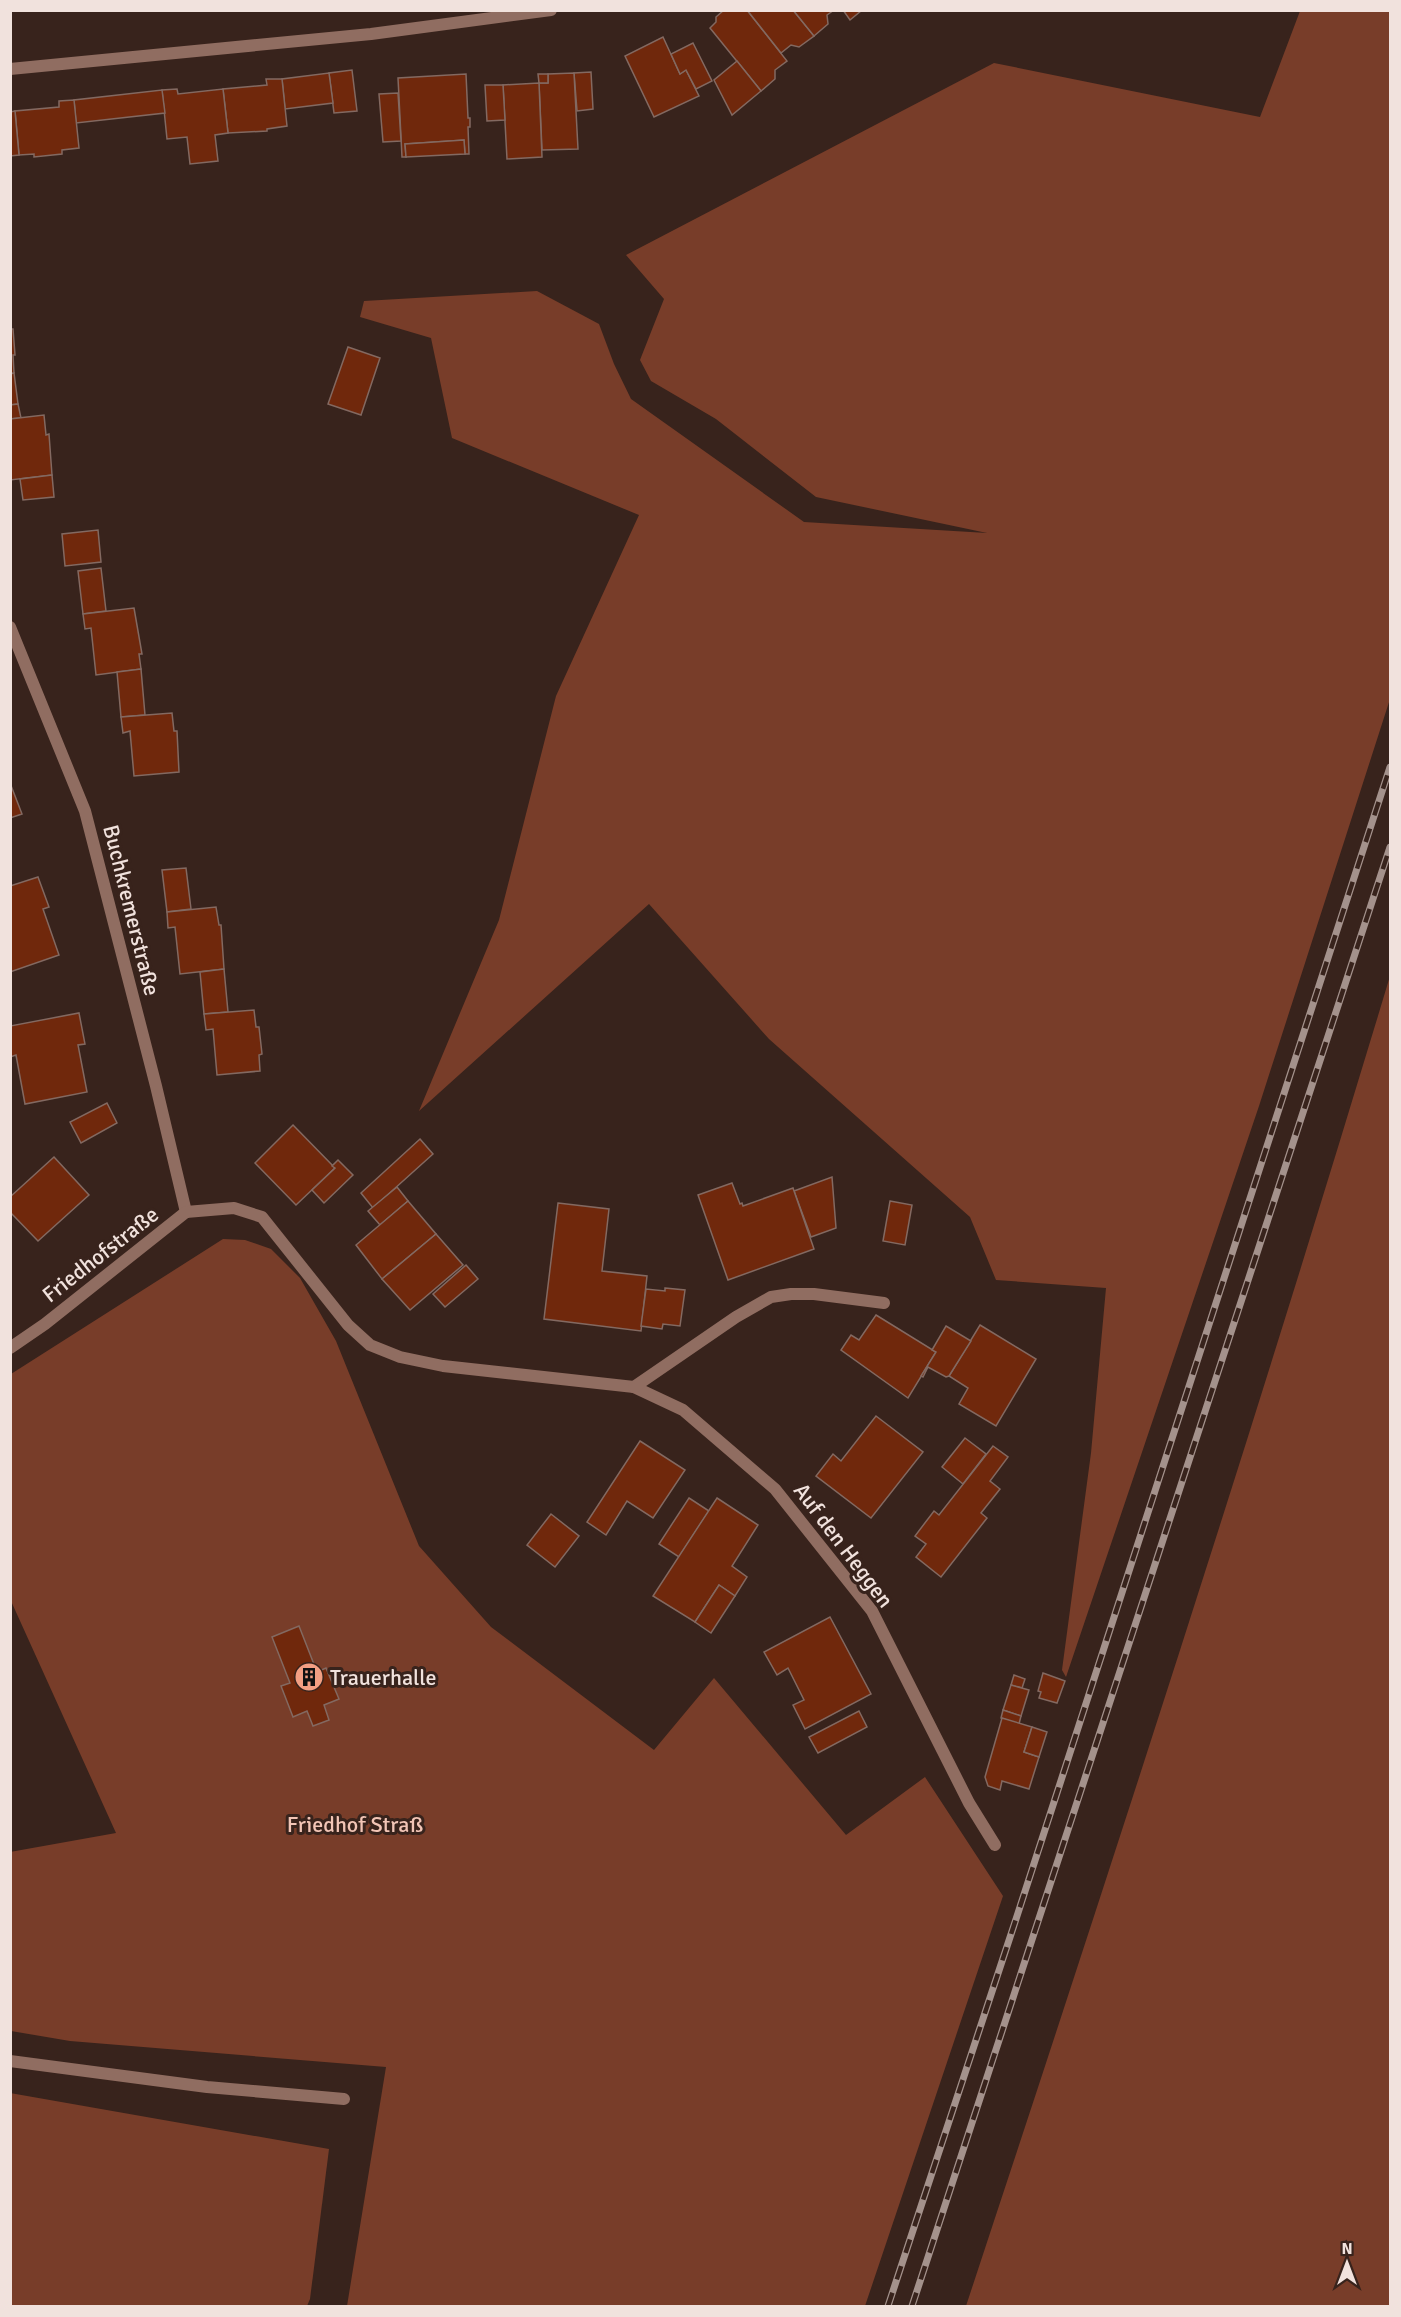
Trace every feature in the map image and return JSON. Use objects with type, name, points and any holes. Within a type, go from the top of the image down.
[{"type":"street","points":[[10,69],[371,34],[551,10]]},
{"type":"street","name":"Buchkremerstraße","points":[[10,627],[85,811],[186,1212]]},
{"type":"street","name":"Auf den Heggen","points":[[186,1212],[234,1208],[262,1216],[348,1325],[370,1346],[400,1357],[443,1366],[633,1387],[683,1410],[775,1489],[872,1611],[964,1793],[995,1845]]},
{"type":"street","name":"Friedhofstraße","points":[[10,1348],[45,1324],[186,1212]]},
{"type":"street","points":[[633,1387],[736,1317],[771,1298],[791,1294],[814,1294],[884,1303]]},
{"type":"street","points":[[10,2061],[207,2087],[344,2099]]},
{"type":"green space","points":[[1300,11],[1390,11],[1390,699],[1259,1106],[1066,1677],[1062,1670],[1091,1453],[1106,1288],[996,1280],[970,1217],[769,1039],[649,904],[419,1111],[499,920],[556,696],[639,515],[452,438],[431,338],[360,317],[364,301],[537,291],[599,324],[614,364],[631,399],[804,522],[987,533],[816,497],[716,419],[651,381],[640,360],[664,299],[626,255],[994,63],[1260,117]]},
{"type":"green space","points":[[1390,976],[1390,2306],[966,2306],[1288,1310]]},
{"type":"green space","name":"Friedhof Straß","points":[[223,1239],[245,1240],[271,1249],[300,1278],[336,1341],[419,1546],[491,1627],[654,1750],[714,1678],[846,1835],[925,1777],[1003,1896],[865,2306],[347,2306],[386,2067],[70,2041],[11,2031],[10,1852],[116,1833],[11,1601],[11,1374]]},
{"type":"green space","points":[[10,2093],[329,2149],[310,2299],[307,2306],[11,2306]]},
{"type":"building","points":[[724,10],[747,10],[787,61],[775,70],[775,79],[761,91],[710,28],[716,22],[716,17]]},
{"type":"building","points":[[747,10],[793,10],[814,36],[799,47],[791,45],[781,53]]},
{"type":"building","points":[[793,10],[834,10],[827,15],[828,24],[814,36]]},
{"type":"building","points":[[843,10],[871,10],[861,11],[850,20]]},
{"type":"building","points":[[663,37],[680,74],[686,70],[699,96],[654,117],[625,56]]},
{"type":"building","points":[[693,43],[712,81],[696,89],[686,70],[680,74],[671,54]]},
{"type":"building","points":[[737,61],[761,91],[732,115],[714,80]]},
{"type":"building","points":[[352,70],[357,111],[334,113],[329,73]]},
{"type":"building","points":[[591,72],[593,109],[577,111],[574,73]]},
{"type":"building","points":[[329,73],[333,103],[285,109],[282,79]]},
{"type":"building","points":[[574,73],[578,149],[542,150],[539,83],[548,83],[548,74]]},
{"type":"building","points":[[466,74],[468,118],[470,118],[469,154],[465,154],[464,140],[405,144],[406,157],[402,157],[398,78]]},
{"type":"building","points":[[538,74],[548,74],[548,83],[539,83]]},
{"type":"building","points":[[266,79],[282,79],[287,126],[267,129],[267,131],[228,133],[223,89],[267,85]]},
{"type":"building","points":[[539,83],[542,157],[507,159],[503,85]]},
{"type":"building","points":[[485,85],[503,85],[505,120],[487,121]]},
{"type":"building","points":[[177,89],[178,94],[223,89],[228,133],[215,135],[218,161],[190,164],[187,137],[167,139],[162,90]]},
{"type":"building","points":[[162,90],[165,113],[76,123],[74,100]]},
{"type":"building","points":[[398,93],[401,141],[383,142],[379,94]]},
{"type":"building","points":[[74,100],[79,148],[62,150],[62,154],[34,157],[34,154],[19,155],[15,111],[59,107],[59,101]]},
{"type":"building","points":[[15,111],[19,155],[10,156],[10,112]]},
{"type":"building","points":[[464,140],[465,154],[406,157],[405,144]]},
{"type":"building","points":[[10,329],[13,329],[15,355],[13,355],[14,373],[10,374]]},
{"type":"building","points":[[348,347],[380,358],[361,415],[328,404]]},
{"type":"building","points":[[14,373],[18,404],[10,405],[10,374]]},
{"type":"building","points":[[18,404],[21,418],[10,419],[10,405]]},
{"type":"building","points":[[44,415],[46,435],[49,434],[52,475],[10,480],[10,419]]},
{"type":"building","points":[[52,475],[54,497],[23,500],[20,479]]},
{"type":"building","points":[[98,530],[101,562],[65,566],[62,534]]},
{"type":"building","points":[[101,568],[106,611],[83,614],[78,571]]},
{"type":"building","points":[[134,608],[142,654],[139,654],[141,669],[96,675],[91,628],[85,629],[83,614]]},
{"type":"building","points":[[141,669],[145,715],[121,717],[117,672]]},
{"type":"building","points":[[172,713],[174,731],[177,731],[179,772],[134,776],[130,731],[123,733],[121,717]]},
{"type":"building","points":[[10,783],[22,814],[10,818]]},
{"type":"building","points":[[186,868],[191,909],[167,912],[162,870]]},
{"type":"building","points":[[38,877],[49,907],[43,909],[59,955],[10,972],[10,886]]},
{"type":"building","points":[[216,907],[219,925],[221,925],[224,969],[180,974],[175,927],[168,928],[167,912]]},
{"type":"building","points":[[224,969],[228,1012],[204,1014],[200,972]]},
{"type":"building","points":[[254,1010],[256,1027],[259,1027],[262,1054],[259,1055],[260,1071],[217,1075],[213,1029],[206,1030],[204,1014]]},
{"type":"building","points":[[79,1013],[85,1044],[78,1045],[87,1092],[25,1104],[16,1055],[10,1057],[10,1026]]},
{"type":"building","points":[[107,1103],[117,1123],[81,1143],[70,1122]]},
{"type":"building","points":[[293,1125],[335,1168],[296,1205],[255,1163]]},
{"type":"building","points":[[420,1139],[433,1154],[373,1208],[361,1193]]},
{"type":"building","points":[[54,1157],[89,1195],[38,1241],[10,1212],[10,1197]]},
{"type":"building","points":[[338,1160],[353,1175],[324,1203],[312,1190],[335,1168],[332,1166]]},
{"type":"building","points":[[832,1177],[836,1228],[811,1237],[794,1191]]},
{"type":"building","points":[[732,1183],[740,1204],[742,1203],[743,1206],[793,1188],[814,1249],[728,1280],[698,1195]]},
{"type":"building","points":[[397,1187],[408,1201],[380,1225],[368,1211]]},
{"type":"building","points":[[408,1201],[436,1234],[382,1279],[356,1245]]},
{"type":"building","points":[[890,1201],[912,1205],[905,1245],[883,1241]]},
{"type":"building","points":[[558,1203],[609,1209],[602,1271],[647,1276],[641,1331],[544,1319]]},
{"type":"building","points":[[436,1234],[463,1265],[410,1310],[382,1279]]},
{"type":"building","points":[[466,1265],[478,1279],[445,1307],[433,1294]]},
{"type":"building","points":[[665,1288],[685,1290],[680,1326],[663,1324],[662,1329],[641,1326],[646,1289],[665,1291]]},
{"type":"building","points":[[876,1315],[936,1352],[908,1398],[841,1350],[851,1335],[859,1340]]},
{"type":"building","points":[[980,1325],[1036,1359],[996,1426],[959,1404],[968,1388],[949,1376]]},
{"type":"building","points":[[946,1326],[971,1341],[949,1376],[946,1377],[928,1367],[923,1377],[921,1376],[936,1352],[932,1350]]},
{"type":"building","points":[[876,1416],[923,1452],[871,1518],[816,1476],[833,1454],[841,1461]]},
{"type":"building","points":[[965,1438],[986,1454],[963,1484],[942,1467]]},
{"type":"building","points":[[640,1441],[685,1470],[653,1518],[627,1501],[606,1535],[587,1522]]},
{"type":"building","points":[[993,1446],[1008,1457],[990,1481],[1000,1489],[981,1513],[987,1518],[941,1577],[916,1557],[926,1544],[915,1536],[934,1511],[939,1515]]},
{"type":"building","points":[[689,1498],[709,1511],[679,1557],[659,1544]]},
{"type":"building","points":[[717,1498],[758,1525],[732,1566],[747,1577],[735,1596],[719,1585],[695,1622],[653,1596]]},
{"type":"building","points":[[551,1514],[579,1536],[555,1567],[527,1545]]},
{"type":"building","points":[[719,1585],[735,1596],[711,1633],[695,1622]]},
{"type":"building","points":[[830,1617],[871,1694],[805,1729],[793,1705],[804,1700],[788,1668],[777,1675],[764,1652]]},
{"type":"building","name":"Trauerhalle","points":[[299,1626],[317,1672],[326,1668],[339,1699],[324,1705],[329,1720],[313,1726],[307,1711],[293,1717],[281,1686],[290,1683],[272,1637]]},
{"type":"building","points":[[1043,1673],[1065,1681],[1057,1703],[1039,1698],[1041,1692],[1038,1691]]},
{"type":"building","points":[[1014,1675],[1025,1679],[1022,1688],[1011,1685]]},
{"type":"building","points":[[1011,1685],[1029,1690],[1021,1716],[1003,1710]]},
{"type":"building","points":[[1003,1710],[1021,1716],[1019,1724],[1001,1718]]},
{"type":"building","points":[[859,1711],[867,1727],[818,1753],[809,1737]]},
{"type":"building","points":[[1002,1718],[1032,1727],[1024,1752],[1039,1757],[1029,1789],[1002,1781],[1000,1790],[988,1786],[985,1777]]},
{"type":"building","points":[[1032,1727],[1047,1732],[1039,1757],[1024,1752]]},
{"type":"railway","points":[[888,2306],[1390,767]]},
{"type":"railway","points":[[912,2306],[1390,847]]},
{"type":"place","name":"Trauerhalle","points":[[309,1677]]}]
